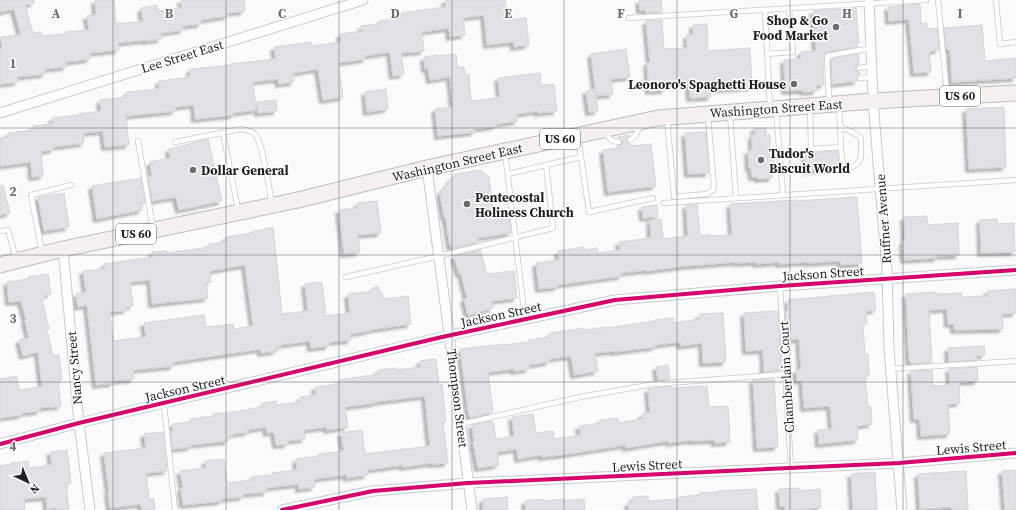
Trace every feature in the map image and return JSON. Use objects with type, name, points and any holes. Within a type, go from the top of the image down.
[{"type":"main road","name":"Washington Street East","points":[[0,265],[63,249],[306,198],[427,168],[658,118],[873,101],[1016,92]]},
{"type":"street","name":"Lee Street East","points":[[0,113],[364,0]]},
{"type":"street","name":"Ruffner Avenue","points":[[869,2],[873,101],[887,279],[889,348],[902,510]]},
{"type":"street","name":"Thompson Street","points":[[427,168],[472,510]]},
{"type":"street","name":"Nancy Street","points":[[63,249],[79,423],[90,510]]},
{"type":"street","name":"Jackson Street","points":[[0,444],[79,423],[450,336],[615,300],[780,286],[1016,270]]},
{"type":"street","name":"Lewis Street","points":[[282,510],[373,491],[468,484],[899,463],[1016,453]]},
{"type":"lane","points":[[629,18],[789,9],[869,2],[926,0]]},
{"type":"lane","points":[[938,0],[947,97]]},
{"type":"lane","points":[[996,0],[1000,44],[1016,42]]},
{"type":"lane","points":[[767,54],[793,52],[789,9]]},
{"type":"lane","points":[[765,10],[767,54],[783,195]]},
{"type":"lane","points":[[840,127],[853,132],[861,138],[861,158],[857,164],[850,168],[845,166],[843,162],[840,127],[834,104],[828,56],[871,48]]},
{"type":"lane","points":[[859,68],[872,66]]},
{"type":"lane","points":[[860,78],[872,77]]},
{"type":"lane","points":[[810,106],[811,148],[841,147]]},
{"type":"lane","points":[[730,112],[736,198]]},
{"type":"lane","points":[[667,117],[674,197],[707,194],[714,186],[708,114]]},
{"type":"lane","points":[[630,140],[635,136],[642,121]]},
{"type":"lane","points":[[175,142],[241,129],[255,134],[261,143],[272,205]]},
{"type":"lane","points":[[602,130],[608,137],[616,142],[619,142]]},
{"type":"lane","points":[[223,133],[238,212]]},
{"type":"lane","points":[[578,135],[589,212],[653,198]]},
{"type":"lane","points":[[138,140],[153,230]]},
{"type":"lane","points":[[505,151],[525,319]]},
{"type":"lane","points":[[508,174],[581,157]]},
{"type":"lane","points":[[346,277],[553,228],[546,165]]},
{"type":"lane","points":[[664,203],[1016,180]]},
{"type":"lane","points":[[42,254],[31,195],[71,185]]},
{"type":"lane","points":[[0,232],[8,230],[17,260]]},
{"type":"lane","name":"Chamberlain Court","points":[[780,286],[791,468]]},
{"type":"lane","points":[[891,369],[1016,361]]},
{"type":"lane","points":[[461,424],[580,397],[654,384],[786,374]]},
{"type":"lane","points":[[164,404],[175,510]]},
{"type":"building","points":[[0,0],[34,0],[34,3],[25,5],[33,33],[41,32],[41,36],[89,30],[87,16],[96,15],[95,0],[114,0],[116,24],[143,21],[141,8],[157,5],[158,11],[182,8],[181,0],[244,0],[245,11],[228,13],[228,16],[201,20],[201,24],[183,26],[183,30],[161,33],[161,39],[118,43],[119,50],[90,53],[90,59],[66,62],[66,67],[45,69],[45,74],[17,77],[18,82],[0,84],[0,49],[2,49],[1,37],[21,35],[14,9],[1,12]]},
{"type":"building","points":[[445,0],[505,0],[508,20],[526,18],[529,45],[514,47],[513,42],[487,45],[484,15],[463,18],[465,35],[450,37],[449,28],[422,32],[424,51],[401,53],[404,74],[393,76],[390,52],[365,56],[366,59],[338,63],[343,97],[323,100],[318,69],[293,73],[294,82],[279,84],[278,79],[253,82],[256,110],[233,113],[234,115],[195,119],[194,105],[175,107],[175,111],[126,116],[129,145],[105,147],[103,131],[83,133],[84,143],[53,147],[53,150],[41,151],[43,176],[32,177],[31,162],[0,166],[0,138],[9,137],[8,133],[34,130],[33,126],[53,124],[52,118],[101,111],[100,100],[127,97],[127,92],[159,89],[159,81],[190,77],[190,69],[276,59],[274,47],[311,42],[312,46],[341,42],[340,34],[362,31],[361,26],[379,24],[379,21],[401,18],[400,13],[446,7]]},
{"type":"building","points":[[639,0],[661,0],[662,12],[646,13],[646,10],[640,10]]},
{"type":"building","points":[[920,4],[921,24],[927,23],[927,29],[937,28],[939,50],[929,51],[931,72],[914,73],[909,19],[889,21],[888,7]]},
{"type":"building","points":[[856,8],[859,43],[857,43],[857,47],[824,53],[824,85],[816,85],[817,91],[785,91],[784,60],[801,59],[801,52],[816,51],[813,11]]},
{"type":"building","points":[[662,20],[664,49],[687,48],[687,35],[693,35],[693,25],[707,24],[708,51],[750,48],[752,87],[710,90],[711,97],[690,98],[689,84],[665,85],[665,90],[649,91],[647,63],[650,62],[646,21]]},
{"type":"building","points":[[982,25],[985,61],[1016,58],[1016,78],[952,82],[950,49],[946,49],[944,28]]},
{"type":"building","points":[[626,49],[630,77],[611,79],[613,94],[596,96],[591,54]]},
{"type":"building","points":[[456,54],[457,67],[464,67],[465,74],[469,74],[471,101],[500,97],[498,78],[540,73],[541,85],[554,84],[557,111],[538,113],[538,111],[517,114],[518,121],[474,129],[475,132],[438,136],[435,109],[453,107],[450,77],[430,80],[428,68],[425,69],[424,57]]},
{"type":"building","points":[[858,54],[859,64],[856,65],[855,68],[860,74],[856,78],[858,81],[832,84],[831,59]]},
{"type":"building","points":[[386,89],[388,109],[367,112],[365,92]]},
{"type":"building","points":[[595,89],[598,111],[589,112],[586,91]]},
{"type":"building","points":[[276,100],[277,111],[258,113],[257,102]]},
{"type":"building","points":[[1004,107],[1006,167],[969,169],[966,109]]},
{"type":"building","name":"Tudor's Biscuit World","points":[[754,128],[766,128],[766,135],[770,135],[770,150],[774,150],[774,174],[772,174],[772,178],[758,179],[758,177],[752,177],[751,168],[749,168],[748,151],[752,151],[752,135],[755,135]]},
{"type":"building","points":[[706,132],[709,173],[688,174],[685,133]]},
{"type":"building","points":[[629,135],[626,140],[631,146],[651,144],[656,186],[608,192],[603,150],[619,148],[623,142],[618,137]]},
{"type":"building","name":"Dollar General","points":[[208,139],[222,201],[179,210],[176,197],[152,201],[148,177],[152,176],[150,162],[170,158],[169,149]]},
{"type":"building","points":[[838,151],[839,168],[806,171],[805,153]]},
{"type":"building","name":"Pentecostal Holiness Church","points":[[480,170],[489,177],[494,218],[509,216],[511,233],[477,238],[479,242],[452,249],[452,246],[450,246],[440,193],[456,174]]},
{"type":"building","points":[[141,178],[145,203],[141,203],[142,210],[97,219],[92,186]]},
{"type":"building","points":[[3,185],[10,213],[0,215],[0,186]]},
{"type":"building","points":[[64,193],[69,227],[44,231],[38,197]]},
{"type":"building","points":[[857,197],[862,263],[841,265],[841,261],[779,264],[779,262],[756,264],[756,262],[737,262],[685,266],[621,273],[622,276],[539,289],[536,263],[559,260],[558,251],[584,247],[584,250],[597,248],[598,253],[620,250],[619,242],[651,238],[650,220],[661,219],[663,239],[688,236],[686,205],[697,205],[700,235],[732,235],[730,204]]},
{"type":"building","points":[[377,201],[381,233],[358,235],[360,252],[344,254],[339,210],[358,208],[357,203]]},
{"type":"building","points":[[657,205],[658,217],[643,218],[642,207]]},
{"type":"building","points":[[927,216],[928,225],[958,223],[959,255],[904,260],[904,217]]},
{"type":"building","points":[[997,219],[997,224],[1014,223],[1015,252],[981,253],[980,220]]},
{"type":"building","points":[[273,227],[282,314],[308,311],[305,284],[322,282],[326,316],[350,313],[348,294],[367,292],[377,286],[385,299],[408,296],[411,324],[350,334],[351,340],[329,342],[329,346],[311,348],[310,341],[280,345],[281,348],[276,348],[276,351],[261,353],[261,349],[173,362],[174,366],[133,370],[134,379],[113,381],[113,383],[96,385],[87,305],[78,307],[76,294],[86,292],[83,271],[105,269],[104,264],[153,257],[152,252],[167,251],[167,253],[210,247],[209,244],[226,242],[226,237]],"holes":[[[245,265],[253,326],[234,329],[233,324],[206,327],[204,315],[144,323],[146,337],[113,341],[110,312],[127,310],[126,307],[133,306],[130,282],[150,280],[152,304],[208,298],[206,282],[211,282],[210,271]]]},
{"type":"building","points":[[480,250],[487,274],[514,271],[517,298],[492,301],[493,308],[468,315],[464,299],[467,298],[461,273],[459,274],[454,256]]},
{"type":"building","points":[[48,274],[51,294],[44,295],[44,299],[42,299],[53,355],[59,355],[62,380],[58,380],[61,406],[39,408],[40,411],[0,418],[0,379],[17,376],[19,390],[42,386],[38,352],[23,356],[19,340],[29,338],[26,320],[21,301],[9,302],[7,282],[29,279],[28,277]]},
{"type":"building","points":[[1016,289],[1016,313],[1002,314],[1003,329],[954,330],[954,324],[948,324],[947,309],[929,310],[932,363],[911,364],[909,361],[906,294],[936,292],[936,294],[961,293],[962,297],[988,296],[987,291]]},
{"type":"building","points":[[874,292],[876,310],[866,311],[867,324],[863,324],[865,355],[868,354],[869,376],[865,377],[868,407],[871,407],[872,424],[857,426],[858,440],[819,444],[818,430],[832,429],[830,406],[804,408],[802,380],[797,381],[796,370],[801,369],[799,339],[787,340],[785,311],[788,310],[788,300]]},
{"type":"building","points":[[778,311],[781,370],[764,372],[763,350],[746,351],[744,313]]},
{"type":"building","points":[[723,313],[726,362],[703,363],[702,343],[681,346],[680,342],[655,345],[655,347],[595,353],[598,371],[574,375],[571,356],[549,359],[549,362],[529,365],[529,369],[488,372],[493,412],[471,418],[469,416],[460,349],[529,342],[529,340],[550,337],[550,333],[583,328],[584,330],[607,328],[673,318],[674,323],[700,319],[700,314]]},
{"type":"building","points":[[984,346],[985,355],[976,356],[976,360],[949,362],[948,348]]},
{"type":"building","points":[[436,359],[439,384],[442,384],[446,422],[443,422],[448,463],[432,463],[403,467],[403,465],[367,470],[367,475],[347,478],[346,475],[314,479],[315,487],[299,489],[299,484],[266,488],[267,492],[243,494],[243,497],[183,505],[181,488],[183,488],[180,471],[206,468],[205,461],[224,459],[227,483],[251,480],[251,477],[273,475],[272,473],[297,470],[296,459],[344,451],[341,433],[362,430],[365,454],[430,446],[425,396],[345,407],[348,427],[327,430],[327,427],[304,430],[305,439],[287,441],[288,444],[276,445],[274,432],[267,433],[266,427],[248,430],[248,432],[232,434],[232,436],[228,436],[228,441],[190,445],[191,447],[172,449],[172,424],[191,422],[191,419],[213,416],[213,414],[264,407],[263,403],[276,401],[277,405],[300,402],[300,397],[316,395],[315,387],[339,384],[339,380],[379,374],[378,370],[396,368],[396,370],[421,367],[420,361]]},
{"type":"building","points":[[668,365],[670,379],[658,380],[656,367]]},
{"type":"building","points":[[977,367],[978,381],[959,382],[960,403],[948,404],[950,434],[921,436],[920,419],[914,419],[911,371],[932,370],[933,386],[950,385],[949,369]]},
{"type":"building","points":[[774,379],[778,447],[757,448],[753,380]]},
{"type":"building","points":[[671,386],[671,388],[707,386],[709,407],[728,406],[730,442],[715,443],[714,440],[692,440],[669,443],[668,441],[626,448],[626,445],[561,455],[542,457],[541,455],[518,459],[517,449],[497,452],[499,465],[478,468],[473,442],[472,425],[493,421],[496,439],[514,436],[512,417],[533,414],[536,433],[553,431],[554,439],[581,435],[579,426],[600,423],[600,420],[618,418],[618,423],[643,419],[642,414],[650,413],[648,389]]},
{"type":"building","points":[[163,432],[167,471],[146,473],[149,499],[154,498],[155,510],[142,510],[141,504],[110,508],[104,453],[146,448],[144,434]]},
{"type":"building","points":[[67,450],[71,483],[66,483],[69,510],[57,510],[57,508],[47,509],[46,497],[24,499],[25,510],[0,510],[0,466],[28,461],[29,468],[52,465],[50,452]]},
{"type":"building","points":[[1016,470],[1016,510],[1005,510],[1002,471]]},
{"type":"building","points":[[966,471],[968,510],[952,510],[951,507],[920,509],[918,474]]},
{"type":"building","points":[[875,472],[877,510],[853,510],[851,474]]},
{"type":"building","points":[[800,488],[800,491],[820,489],[821,508],[785,510],[785,506],[780,506],[779,489]]},
{"type":"building","points":[[756,489],[758,510],[629,510],[628,503],[633,502],[633,497],[648,496],[649,501],[679,499],[679,497],[700,495],[699,493]]},
{"type":"building","points":[[507,497],[508,510],[483,510],[483,499]]},
{"type":"building","points":[[544,499],[544,501],[564,499],[564,501],[584,499],[585,510],[526,510],[525,501]]},
{"type":"cycle path","points":[[0,444],[79,423],[442,337],[615,300],[780,286],[1016,270]]},
{"type":"cycle path","points":[[282,510],[373,491],[468,483],[899,463],[1016,453]]},
{"type":"place","name":"Shop & Go Food Market","points":[[836,27]]},
{"type":"place","name":"Leonoro's Spaghetti House","points":[[794,84]]},
{"type":"place","name":"Tudor's Biscuit World","points":[[761,160]]},
{"type":"place","name":"Dollar General","points":[[193,170]]},
{"type":"place","name":"Pentecostal Holiness Church","points":[[467,204]]}]
